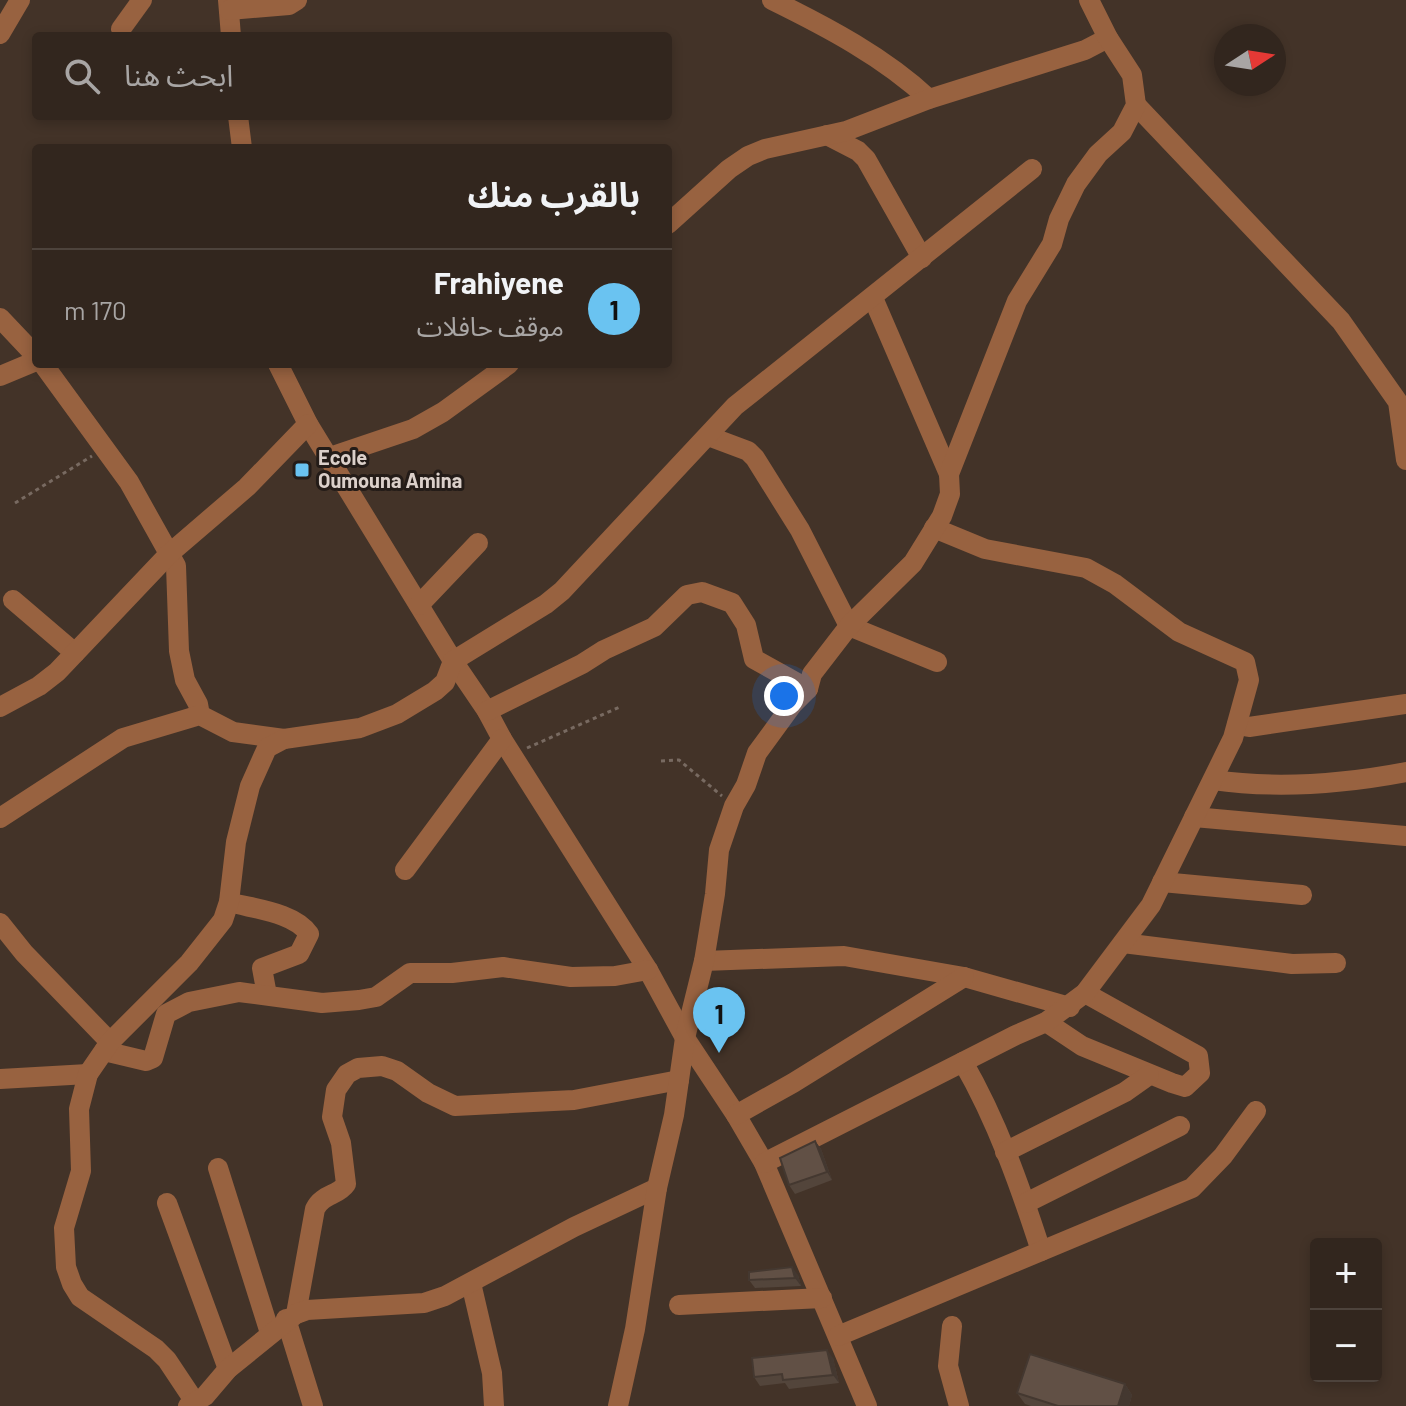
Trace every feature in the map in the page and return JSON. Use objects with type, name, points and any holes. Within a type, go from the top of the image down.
[{"type":"street","points":[[0,34],[20,0]]},
{"type":"street","points":[[121,29],[142,0]]},
{"type":"street","points":[[231,32],[228,5],[289,5],[297,0]]},
{"type":"street","points":[[772,0],[812,19],[883,62],[929,99]]},
{"type":"street","points":[[949,474],[1017,301],[1052,244],[1059,219],[1076,184],[1098,154],[1122,132],[1136,105],[1132,75],[1108,38],[1089,0]]},
{"type":"street","points":[[672,220],[748,156],[859,126],[929,99],[1070,55],[1108,38]]},
{"type":"street","points":[[1136,105],[1341,321],[1398,402],[1406,460]]},
{"type":"street","points":[[238,120],[242,144]]},
{"type":"street","points":[[827,135],[858,151],[866,159],[922,258]]},
{"type":"street","points":[[0,818],[123,738],[200,715],[233,732],[284,739],[379,723],[435,691],[445,682],[453,661],[562,591],[735,406],[1032,169]]},
{"type":"street","points":[[617,1405],[635,1329],[685,1038],[704,961],[719,850],[734,806],[746,785],[757,753],[792,705],[808,689],[812,674],[849,626],[913,563],[950,494],[949,474],[873,298]]},
{"type":"street","points":[[0,318],[32,354]]},
{"type":"street","points":[[0,376],[32,360]]},
{"type":"street","points":[[46,368],[129,482],[169,554],[178,575],[176,617],[179,651],[185,680],[198,704],[200,715]]},
{"type":"street","points":[[280,368],[308,424],[648,970],[685,1038],[764,1163],[867,1406]]},
{"type":"street","points":[[330,457],[413,429],[443,412],[504,368]]},
{"type":"street","points":[[0,707],[39,686],[75,653],[169,554],[247,487],[308,424]]},
{"type":"street","points":[[708,436],[748,451],[755,458],[800,530],[849,626],[937,662]]},
{"type":"street","points":[[764,1163],[1046,1022],[1078,1000],[1151,905],[1237,725],[1249,680],[1245,662],[1204,646],[1179,632],[1115,584],[1086,568],[985,549],[934,528]]},
{"type":"street","points":[[419,605],[478,543]]},
{"type":"street","points":[[487,711],[654,627],[687,595],[697,592],[732,603],[746,625],[754,659],[808,689]]},
{"type":"street","points":[[13,600],[75,653]]},
{"type":"street","points":[[1237,725],[1249,727],[1406,704]]},
{"type":"street","points":[[284,739],[267,748],[250,786],[236,842],[229,902],[223,920],[209,940],[107,1046],[88,1074],[82,1090],[79,1109],[81,1171],[64,1228],[63,1247],[69,1276],[80,1297],[167,1360],[199,1403],[228,1369],[291,1316],[307,1310],[424,1303],[445,1296],[574,1227],[657,1188]]},
{"type":"street","points":[[405,870],[507,747]]},
{"type":"street","points":[[1213,780],[1252,785],[1361,780],[1406,772]]},
{"type":"street","points":[[1194,817],[1406,836]]},
{"type":"street","points":[[1162,882],[1302,895]]},
{"type":"street","points":[[229,902],[289,919],[303,926],[309,934],[299,954],[262,968],[267,995]]},
{"type":"street","points":[[0,923],[107,1046],[146,1061],[153,1058],[166,1014],[189,1002],[239,992],[322,1003],[376,997],[410,973],[452,973],[503,967],[571,977],[615,976],[648,970]]},
{"type":"street","points":[[1123,943],[1292,964],[1336,963]]},
{"type":"street","points":[[704,961],[844,956],[1078,1000],[1198,1056],[1200,1073],[1185,1087],[1082,1046],[1046,1022]]},
{"type":"street","points":[[736,1115],[964,977]]},
{"type":"street","points":[[963,1062],[979,1090],[1005,1152],[1041,1251]]},
{"type":"street","points":[[313,1406],[291,1316],[315,1209],[321,1199],[340,1191],[346,1184],[341,1143],[332,1117],[336,1090],[347,1074],[358,1068],[382,1066],[397,1071],[428,1093],[455,1106],[574,1100],[679,1080]]},
{"type":"street","points":[[0,1079],[88,1074]]},
{"type":"street","points":[[1005,1152],[1125,1092],[1149,1075]]},
{"type":"street","points":[[838,1336],[1192,1188],[1223,1156],[1256,1111]]},
{"type":"street","points":[[1026,1203],[1180,1126]]},
{"type":"street","points":[[218,1168],[270,1333]]},
{"type":"street","points":[[167,1203],[228,1369]]},
{"type":"street","points":[[471,1283],[492,1373],[494,1406]]},
{"type":"street","points":[[679,1305],[822,1298]]},
{"type":"street","points":[[952,1326],[948,1366],[959,1406]]},
{"type":"path","points":[[15,503],[104,447]]},
{"type":"path","points":[[507,747],[622,706]]},
{"type":"path","points":[[661,761],[679,760],[734,806]]},
{"type":"building","points":[[815,1141],[827,1172],[789,1185],[780,1158]]},
{"type":"building","points":[[792,1267],[795,1278],[749,1280],[749,1272]]},
{"type":"building","points":[[827,1350],[833,1375],[783,1380],[782,1374],[754,1377],[752,1358]]},
{"type":"building","points":[[1030,1354],[1125,1384],[1118,1406],[1058,1406],[1017,1393]]},
{"type":"place","name":"Ecole Oumouna Amina","points":[[302,470]]},
{"type":"place","name":"Frahiyene","points":[[719,1053]]}]
